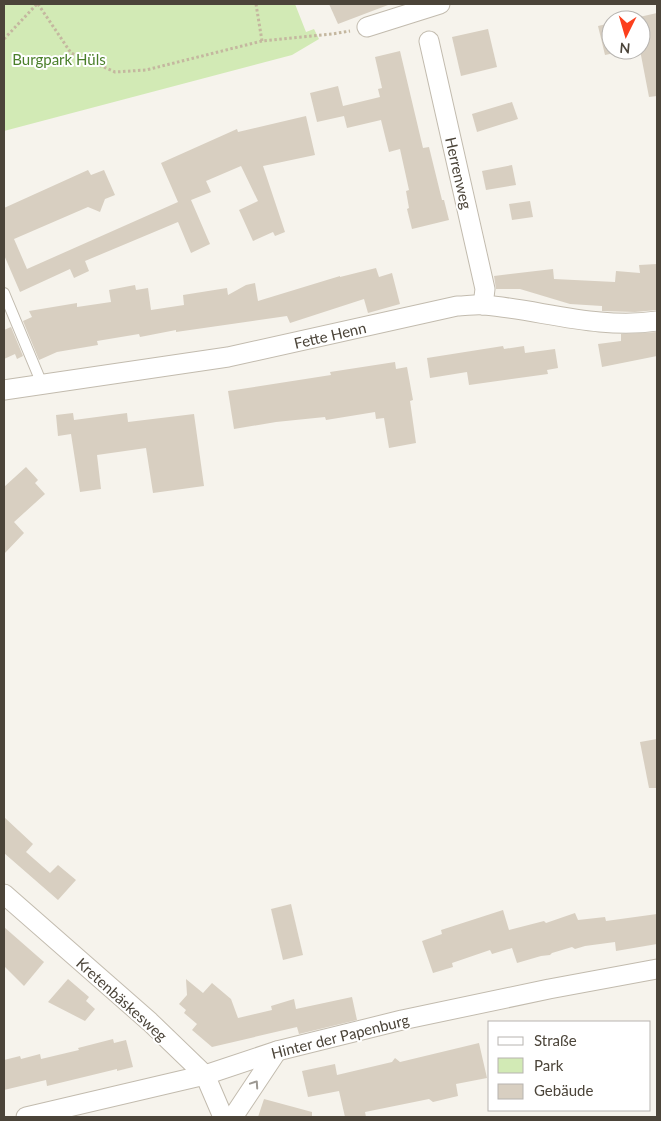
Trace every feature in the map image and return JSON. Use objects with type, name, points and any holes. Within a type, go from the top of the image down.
[{"type":"street","points":[[367,27],[440,4]]},
{"type":"street","name":"Herrenweg","points":[[429,41],[485,289],[483,305]]},
{"type":"street","name":"Fette Henn","points":[[4,390],[228,357],[457,306],[483,305],[600,321],[638,324],[657,321]]},
{"type":"street","name":"Kretenbäskesweg","points":[[4,894],[150,1022],[205,1075],[223,1117]]},
{"type":"street","name":"Hinter der Papenburg","points":[[26,1117],[49,1115],[205,1075],[277,1051],[411,1018],[657,969]]},
{"type":"street","points":[[233,1117],[277,1051]]},
{"type":"lane","points":[[5,290],[42,384]]},
{"type":"path","points":[[4,39],[38,4],[71,53],[115,72],[146,70],[262,41],[332,34],[367,27]]},
{"type":"path","points":[[256,4],[262,41]]},
{"type":"green space","name":"Burgpark Hüls","points":[[4,4],[295,4],[306,32],[314,29],[319,39],[292,55],[4,131]]},
{"type":"building","points":[[329,4],[388,4],[388,5],[338,24]]},
{"type":"building","points":[[657,13],[657,96],[649,97],[642,60],[651,60],[651,14]]},
{"type":"building","points":[[601,25],[601,38],[598,26]]},
{"type":"building","points":[[488,29],[497,67],[461,76],[452,37]]},
{"type":"building","points":[[400,51],[423,148],[429,147],[449,220],[412,229],[407,209],[409,208],[406,191],[409,190],[400,149],[389,152],[381,120],[347,128],[344,116],[317,122],[310,93],[338,86],[343,106],[380,97],[378,89],[382,88],[375,57]]},
{"type":"building","points":[[512,102],[518,119],[477,132],[472,114]]},
{"type":"building","points":[[306,116],[315,155],[263,166],[285,232],[275,236],[273,232],[253,241],[239,210],[258,201],[241,166],[206,181],[211,192],[191,200],[210,244],[191,253],[178,222],[85,261],[89,271],[74,278],[70,269],[20,292],[4,255],[4,208],[88,170],[91,175],[104,170],[115,195],[105,199],[100,212],[88,207],[14,239],[27,269],[178,202],[161,163],[237,129],[238,132]]},
{"type":"building","points":[[512,165],[516,185],[486,190],[482,171]]},
{"type":"building","points":[[530,201],[533,217],[512,220],[509,204]]},
{"type":"building","points":[[657,264],[657,310],[635,312],[602,311],[602,306],[570,304],[520,289],[496,289],[494,276],[553,269],[554,279],[615,282],[616,271],[640,273],[639,265]]},
{"type":"building","points":[[376,268],[379,277],[392,273],[400,304],[368,313],[364,299],[290,323],[287,316],[176,332],[176,330],[140,337],[139,334],[97,341],[98,345],[57,352],[39,360],[23,321],[32,317],[29,311],[77,303],[77,307],[111,302],[109,290],[135,285],[136,290],[148,288],[151,310],[184,305],[183,295],[227,288],[228,295],[246,285],[255,283],[258,301],[340,276]]},
{"type":"building","points":[[11,327],[23,356],[17,359],[15,354],[4,359],[4,330]]},
{"type":"building","points":[[657,332],[657,356],[602,367],[598,344],[621,341],[621,334]]},
{"type":"building","points":[[503,346],[504,349],[524,346],[525,353],[555,349],[558,368],[547,370],[548,374],[469,385],[467,372],[430,378],[427,358]]},
{"type":"building","points":[[395,362],[396,369],[407,367],[413,400],[410,401],[416,443],[389,448],[384,418],[376,419],[375,412],[326,420],[325,417],[234,429],[228,391],[331,375],[330,372]]},
{"type":"building","points":[[73,413],[74,420],[127,413],[128,422],[194,414],[204,486],[153,493],[146,448],[97,455],[101,489],[80,492],[71,434],[58,436],[56,415]]},
{"type":"building","points":[[26,467],[38,480],[35,483],[45,494],[14,522],[24,533],[4,554],[4,487]]},
{"type":"building","points":[[657,739],[657,788],[649,788],[640,742]]},
{"type":"building","points":[[4,817],[33,844],[26,852],[50,873],[58,865],[76,880],[58,900],[4,853]]},
{"type":"building","points":[[291,904],[303,955],[283,960],[271,909]]},
{"type":"building","points":[[503,910],[509,930],[544,921],[546,923],[575,913],[578,920],[605,917],[606,921],[657,914],[657,944],[616,951],[615,942],[575,949],[572,947],[550,955],[517,963],[512,948],[492,954],[490,950],[452,963],[453,967],[433,973],[422,941],[442,934],[441,930]]},
{"type":"building","points":[[4,927],[44,962],[24,986],[4,966]]},
{"type":"building","points":[[68,979],[89,997],[86,1001],[95,1009],[85,1021],[48,1002]]},
{"type":"building","points":[[186,979],[203,993],[212,983],[231,999],[238,1018],[272,1010],[271,1006],[294,999],[296,1009],[352,997],[357,1020],[299,1034],[297,1027],[212,1047],[192,1030],[197,1024],[184,1013],[186,1010],[179,1004],[187,995]]},
{"type":"building","points":[[113,1039],[114,1043],[126,1040],[133,1067],[47,1086],[46,1080],[4,1090],[4,1060],[20,1056],[21,1059],[40,1054],[41,1059]]},
{"type":"building","points":[[479,1043],[487,1078],[456,1084],[458,1096],[433,1102],[429,1099],[365,1112],[366,1117],[345,1117],[339,1091],[308,1097],[302,1071],[335,1064],[337,1075],[392,1062],[395,1058],[400,1062]]},
{"type":"building","points":[[264,1099],[312,1112],[312,1117],[258,1117]]}]
